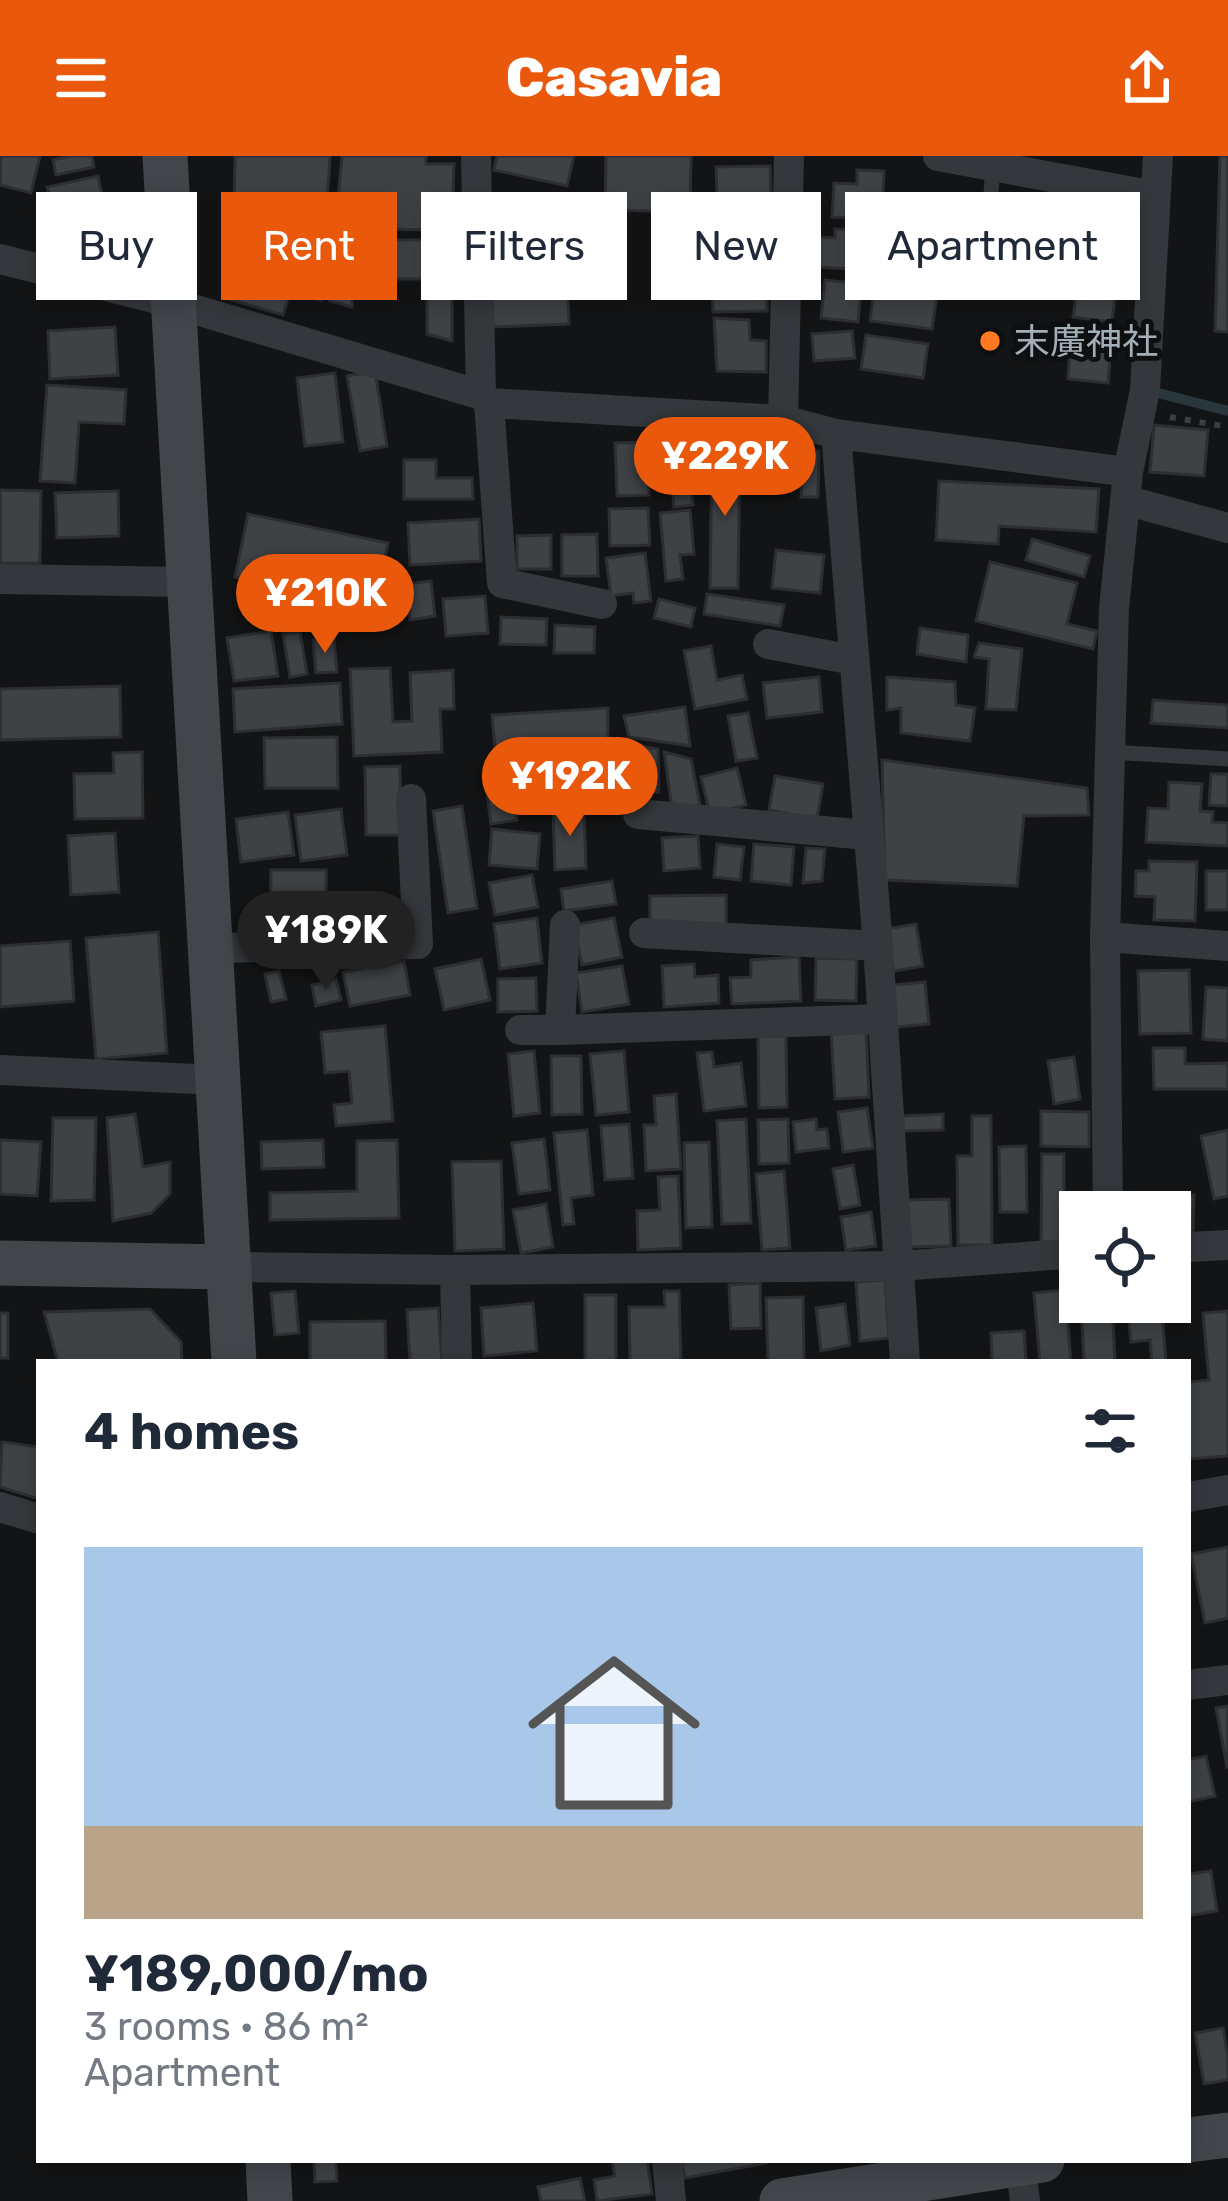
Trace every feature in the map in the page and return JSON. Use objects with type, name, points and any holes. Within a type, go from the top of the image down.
[{"type":"street","points":[[165,156],[234,1359]]},
{"type":"street","points":[[476,156],[485,399],[502,583],[602,604]]},
{"type":"street","points":[[783,419],[789,156]]},
{"type":"street","points":[[938,156],[1155,196]]},
{"type":"street","points":[[1108,1191],[1106,937],[1114,608],[1126,486],[1142,412],[1158,156]]},
{"type":"street","points":[[0,259],[173,303],[485,399],[783,419],[836,434],[1126,486],[1228,527]]},
{"type":"street","points":[[836,434],[878,946],[905,1359]]},
{"type":"street","points":[[0,579],[189,582]]},
{"type":"street","points":[[768,644],[854,660]]},
{"type":"street","points":[[211,948],[418,944],[411,799]]},
{"type":"street","points":[[638,814],[868,835]]},
{"type":"street","points":[[560,1030],[565,926]]},
{"type":"street","points":[[644,933],[878,946]]},
{"type":"street","points":[[1106,937],[1228,946]]},
{"type":"street","points":[[520,1030],[882,1019]]},
{"type":"street","points":[[0,1070],[218,1080]]},
{"type":"street","points":[[1191,1247],[1228,1245]]},
{"type":"street","points":[[0,1263],[455,1270],[899,1266],[1059,1255]]},
{"type":"street","points":[[455,1270],[457,1359]]},
{"type":"street","points":[[1191,1496],[1228,1490]]},
{"type":"street","points":[[0,1507],[36,1518]]},
{"type":"street","points":[[1191,1685],[1228,1680]]},
{"type":"street","points":[[1191,2140],[1228,2135]]},
{"type":"street","points":[[268,2163],[270,2201]]},
{"type":"street","points":[[667,2163],[671,2201]]},
{"type":"street","points":[[782,2201],[1027,2171]]},
{"type":"lane","points":[[991,192],[993,166]]},
{"type":"lane","points":[[1110,752],[1228,759]]},
{"type":"path","points":[[1142,412],[1228,427]]},
{"type":"building","points":[[1,156],[40,156],[31,193],[0,185]]},
{"type":"building","points":[[92,156],[94,167],[56,175],[53,160]]},
{"type":"building","points":[[235,156],[330,156],[328,192],[234,192]]},
{"type":"building","points":[[342,156],[426,156],[426,164],[454,164],[453,192],[421,192],[421,230],[397,229],[397,192],[339,192]]},
{"type":"building","points":[[497,156],[574,156],[567,186],[494,170]]},
{"type":"building","points":[[606,156],[691,156],[690,192],[651,192],[651,211],[627,211],[627,192],[605,192]]},
{"type":"building","points":[[1220,156],[1228,156],[1228,332],[1215,331]]},
{"type":"building","points":[[770,166],[771,192],[717,192],[716,167]]},
{"type":"building","points":[[857,170],[884,171],[883,192],[845,192],[845,218],[832,217],[834,183],[857,184]]},
{"type":"building","points":[[98,176],[101,192],[49,192],[47,187]]},
{"type":"building","points":[[835,229],[845,229],[845,269],[821,267],[821,237],[835,238]]},
{"type":"building","points":[[397,240],[421,240],[421,279],[397,279]]},
{"type":"building","points":[[825,280],[845,282],[845,300],[860,300],[858,322],[821,318]]},
{"type":"building","points":[[232,300],[288,300],[283,315]]},
{"type":"building","points":[[427,300],[452,300],[452,341],[427,334]]},
{"type":"building","points":[[492,300],[568,300],[569,324],[493,327]]},
{"type":"building","points":[[713,300],[767,300],[767,311],[713,312]]},
{"type":"building","points":[[873,300],[936,300],[932,329],[870,321]]},
{"type":"building","points":[[1075,300],[1115,300],[1112,322],[1073,317]]},
{"type":"building","points":[[714,318],[749,320],[750,340],[766,341],[766,372],[717,371]]},
{"type":"building","points":[[115,327],[118,375],[50,379],[48,331]]},
{"type":"building","points":[[1071,327],[1112,333],[1108,383],[1068,379]]},
{"type":"building","points":[[852,331],[855,358],[814,361],[812,334]]},
{"type":"building","points":[[866,335],[928,344],[923,378],[861,369]]},
{"type":"building","points":[[375,371],[387,446],[360,451],[347,376]]},
{"type":"building","points":[[335,373],[343,442],[305,446],[297,378]]},
{"type":"building","points":[[47,385],[126,390],[124,424],[79,422],[75,483],[40,481]]},
{"type":"building","points":[[1154,425],[1208,430],[1204,476],[1150,472]]},
{"type":"building","points":[[646,442],[649,495],[617,496],[615,443]]},
{"type":"building","points":[[712,449],[740,450],[738,588],[710,588]]},
{"type":"building","points":[[771,450],[819,451],[818,497],[801,497],[802,477],[770,476]]},
{"type":"building","points":[[676,452],[678,481],[662,482],[659,453]]},
{"type":"building","points":[[404,460],[436,460],[436,478],[472,478],[473,499],[404,499]]},
{"type":"building","points":[[939,481],[1099,489],[1096,532],[999,526],[998,544],[936,540]]},
{"type":"building","points":[[690,484],[693,505],[674,507],[672,486]]},
{"type":"building","points":[[0,490],[41,491],[40,563],[0,563]]},
{"type":"building","points":[[118,491],[119,536],[57,538],[55,493]]},
{"type":"building","points":[[648,508],[650,545],[610,546],[609,509]]},
{"type":"building","points":[[690,510],[694,554],[680,555],[683,579],[666,581],[660,513]]},
{"type":"building","points":[[248,514],[388,543],[375,605],[235,577]]},
{"type":"building","points":[[479,519],[481,561],[410,565],[408,523]]},
{"type":"building","points":[[597,534],[598,576],[562,576],[562,535]]},
{"type":"building","points":[[551,535],[551,569],[517,569],[517,536]]},
{"type":"building","points":[[1032,539],[1090,556],[1084,577],[1026,560]]},
{"type":"building","points":[[776,550],[824,555],[820,593],[772,588]]},
{"type":"building","points":[[645,553],[651,601],[634,603],[633,593],[611,596],[606,558]]},
{"type":"building","points":[[990,562],[1077,583],[1067,624],[1097,631],[1093,649],[976,621]]},
{"type":"building","points":[[431,581],[435,616],[410,620],[406,584]]},
{"type":"building","points":[[707,594],[784,605],[780,626],[704,614]]},
{"type":"building","points":[[485,596],[488,633],[446,636],[443,599]]},
{"type":"building","points":[[659,599],[695,608],[691,627],[654,618]]},
{"type":"building","points":[[501,617],[547,619],[546,645],[500,644]]},
{"type":"building","points":[[555,625],[595,627],[594,653],[554,653]]},
{"type":"building","points":[[920,628],[968,635],[966,662],[917,654]]},
{"type":"building","points":[[271,631],[278,676],[234,681],[227,638]]},
{"type":"building","points":[[300,632],[307,674],[290,677],[283,634]]},
{"type":"building","points":[[334,638],[337,672],[316,673],[313,640]]},
{"type":"building","points":[[979,643],[1022,649],[1016,710],[986,709],[989,659],[974,657]]},
{"type":"building","points":[[711,646],[717,680],[742,675],[747,699],[695,709],[684,651]]},
{"type":"building","points":[[390,668],[393,722],[412,721],[410,673],[453,670],[454,709],[440,709],[442,752],[354,756],[350,669]]},
{"type":"building","points":[[819,677],[822,712],[767,718],[763,683]]},
{"type":"building","points":[[887,677],[955,682],[956,705],[975,708],[970,741],[901,733],[901,708],[887,710]]},
{"type":"building","points":[[340,683],[342,724],[235,732],[233,689]]},
{"type":"building","points":[[120,686],[121,737],[0,740],[0,689]]},
{"type":"building","points":[[1153,700],[1228,705],[1228,728],[1151,723]]},
{"type":"building","points":[[685,707],[690,746],[629,737],[624,716]]},
{"type":"building","points":[[608,708],[608,783],[498,784],[492,715]]},
{"type":"building","points":[[748,713],[757,758],[736,761],[728,716]]},
{"type":"building","points":[[337,737],[338,788],[265,788],[264,738]]},
{"type":"building","points":[[625,743],[658,749],[659,792],[634,796]]},
{"type":"building","points":[[142,752],[143,818],[75,819],[74,774],[114,773],[113,753]]},
{"type":"building","points":[[664,752],[691,759],[700,805],[672,808]]},
{"type":"building","points":[[882,760],[1087,788],[1089,815],[1024,816],[1017,886],[885,880]]},
{"type":"building","points":[[400,766],[401,835],[366,835],[365,767]]},
{"type":"building","points":[[737,768],[746,805],[710,814],[701,777]]},
{"type":"building","points":[[1211,774],[1228,774],[1228,806],[1209,805]]},
{"type":"building","points":[[775,776],[823,784],[817,819],[769,810]]},
{"type":"building","points":[[1169,782],[1202,784],[1200,811],[1213,812],[1212,822],[1228,823],[1228,846],[1146,842],[1148,808],[1168,809]]},
{"type":"building","points":[[512,790],[517,820],[491,824],[487,795]]},
{"type":"building","points":[[462,806],[477,908],[448,913],[433,811]]},
{"type":"building","points":[[584,808],[586,868],[555,870],[553,810]]},
{"type":"building","points":[[341,809],[347,855],[301,861],[295,815]]},
{"type":"building","points":[[288,812],[294,855],[241,862],[236,819]]},
{"type":"building","points":[[492,829],[540,834],[537,869],[489,865]]},
{"type":"building","points":[[115,833],[119,892],[71,895],[68,836]]},
{"type":"building","points":[[698,836],[700,868],[664,871],[662,838]]},
{"type":"building","points":[[717,844],[744,847],[740,880],[714,877]]},
{"type":"building","points":[[754,844],[794,847],[791,885],[751,881]]},
{"type":"building","points":[[806,848],[825,849],[822,881],[803,883]]},
{"type":"building","points":[[1149,861],[1197,862],[1195,921],[1154,920],[1155,897],[1135,896],[1136,871],[1149,871]]},
{"type":"building","points":[[271,870],[326,870],[326,927],[271,927]]},
{"type":"building","points":[[1206,871],[1228,871],[1228,910],[1206,910]]},
{"type":"building","points":[[532,875],[538,907],[495,915],[489,883]]},
{"type":"building","points":[[612,881],[616,904],[564,911],[561,889]]},
{"type":"building","points":[[726,895],[726,928],[650,929],[650,896]]},
{"type":"building","points":[[537,918],[542,963],[500,969],[494,924]]},
{"type":"building","points":[[614,918],[622,957],[582,965],[574,925]]},
{"type":"building","points":[[916,924],[923,966],[894,971],[886,929]]},
{"type":"building","points":[[158,932],[167,1053],[96,1059],[86,938]]},
{"type":"building","points":[[70,941],[74,1001],[0,1007],[0,946]]},
{"type":"building","points":[[799,957],[801,1001],[732,1004],[730,978],[751,977],[751,960]]},
{"type":"building","points":[[816,958],[857,959],[856,1001],[815,1000]]},
{"type":"building","points":[[481,959],[490,1000],[444,1010],[435,969]]},
{"type":"building","points":[[404,961],[410,995],[350,1006],[343,972]]},
{"type":"building","points":[[694,964],[695,977],[718,975],[719,1003],[664,1007],[662,966]]},
{"type":"building","points":[[622,966],[629,1004],[582,1012],[576,973]]},
{"type":"building","points":[[1189,970],[1191,1033],[1140,1034],[1138,971]]},
{"type":"building","points":[[279,971],[286,999],[271,1002],[265,974]]},
{"type":"building","points":[[536,978],[537,1011],[498,1012],[498,979]]},
{"type":"building","points":[[336,979],[341,1000],[316,1006],[312,985]]},
{"type":"building","points":[[925,982],[929,1024],[896,1027],[892,985]]},
{"type":"building","points":[[1206,987],[1228,988],[1228,1041],[1203,1039]]},
{"type":"building","points":[[385,1026],[393,1121],[336,1126],[334,1105],[352,1103],[349,1071],[325,1073],[321,1032]]},
{"type":"building","points":[[866,1029],[869,1097],[835,1099],[831,1031]]},
{"type":"building","points":[[786,1036],[787,1107],[759,1108],[758,1037]]},
{"type":"building","points":[[1153,1048],[1185,1048],[1185,1064],[1228,1063],[1228,1089],[1154,1089]]},
{"type":"building","points":[[534,1051],[540,1113],[514,1116],[508,1054]]},
{"type":"building","points":[[624,1051],[629,1112],[596,1115],[590,1054]]},
{"type":"building","points":[[712,1052],[714,1067],[741,1063],[746,1106],[704,1111],[697,1053]]},
{"type":"building","points":[[551,1056],[581,1056],[582,1114],[552,1115]]},
{"type":"building","points":[[1074,1057],[1080,1099],[1054,1104],[1048,1061]]},
{"type":"building","points":[[676,1094],[681,1169],[646,1171],[644,1125],[656,1125],[654,1096]]},
{"type":"building","points":[[867,1108],[873,1148],[843,1152],[838,1112]]},
{"type":"building","points":[[1041,1111],[1089,1112],[1089,1147],[1041,1146]]},
{"type":"building","points":[[135,1114],[143,1167],[170,1162],[170,1194],[151,1213],[113,1221],[107,1118]]},
{"type":"building","points":[[943,1114],[943,1130],[902,1131],[902,1116]]},
{"type":"building","points":[[972,1116],[991,1116],[992,1245],[958,1245],[957,1156],[972,1156]]},
{"type":"building","points":[[53,1118],[96,1118],[94,1200],[51,1201]]},
{"type":"building","points":[[746,1119],[751,1223],[722,1224],[717,1121]]},
{"type":"building","points":[[788,1119],[789,1163],[759,1164],[758,1120]]},
{"type":"building","points":[[816,1119],[817,1130],[827,1129],[829,1148],[796,1152],[793,1122]]},
{"type":"building","points":[[629,1124],[633,1178],[605,1180],[601,1126]]},
{"type":"building","points":[[587,1130],[593,1195],[571,1198],[574,1224],[563,1225],[554,1133]]},
{"type":"building","points":[[1228,1130],[1228,1196],[1214,1199],[1201,1136]]},
{"type":"building","points":[[544,1139],[550,1190],[519,1194],[512,1143]]},
{"type":"building","points":[[0,1140],[41,1142],[37,1196],[0,1194]]},
{"type":"building","points":[[323,1140],[324,1167],[262,1169],[261,1142]]},
{"type":"building","points":[[397,1140],[399,1218],[270,1220],[270,1193],[357,1191],[357,1141]]},
{"type":"building","points":[[709,1142],[712,1227],[686,1228],[684,1143]]},
{"type":"building","points":[[1026,1146],[1027,1212],[1000,1212],[999,1147]]},
{"type":"building","points":[[1042,1154],[1064,1154],[1059,1243],[1041,1243]]},
{"type":"building","points":[[501,1161],[504,1249],[455,1251],[452,1162]]},
{"type":"building","points":[[853,1165],[860,1205],[840,1209],[833,1169]]},
{"type":"building","points":[[784,1171],[790,1248],[762,1250],[756,1174]]},
{"type":"building","points":[[678,1176],[681,1248],[638,1250],[637,1211],[660,1210],[658,1177]]},
{"type":"building","points":[[1191,1195],[1194,1195],[1191,1232]]},
{"type":"building","points":[[949,1199],[951,1246],[908,1247],[907,1200]]},
{"type":"building","points":[[546,1204],[553,1247],[521,1253],[513,1210]]},
{"type":"building","points":[[871,1212],[876,1246],[846,1250],[841,1217]]},
{"type":"building","points":[[885,1280],[889,1338],[860,1341],[856,1282]]},
{"type":"building","points":[[760,1283],[761,1328],[731,1329],[729,1285]]},
{"type":"building","points":[[295,1291],[299,1333],[275,1335],[271,1293]]},
{"type":"building","points":[[664,1291],[679,1291],[681,1359],[630,1359],[629,1307],[665,1307]]},
{"type":"building","points":[[1059,1291],[1059,1323],[1068,1323],[1071,1359],[1040,1359],[1034,1293]]},
{"type":"building","points":[[585,1295],[616,1295],[616,1359],[585,1359]]},
{"type":"building","points":[[803,1297],[804,1359],[768,1359],[766,1298]]},
{"type":"building","points":[[533,1303],[537,1351],[484,1356],[481,1308]]},
{"type":"building","points":[[845,1304],[850,1345],[821,1351],[816,1308]]},
{"type":"building","points":[[438,1308],[442,1359],[410,1359],[407,1310]]},
{"type":"building","points":[[150,1309],[181,1342],[182,1359],[57,1359],[44,1312]]},
{"type":"building","points":[[1228,1311],[1228,1456],[1191,1459],[1191,1382],[1209,1380],[1203,1313]]},
{"type":"building","points":[[0,1313],[8,1313],[8,1358],[0,1358]]},
{"type":"building","points":[[385,1321],[386,1359],[310,1359],[310,1322]]},
{"type":"building","points":[[1082,1323],[1113,1323],[1115,1359],[1084,1359]]},
{"type":"building","points":[[1129,1323],[1163,1323],[1166,1359],[1152,1359],[1150,1340],[1131,1342]]},
{"type":"building","points":[[1024,1331],[1026,1359],[992,1359],[991,1333]]},
{"type":"building","points":[[2,1442],[36,1447],[36,1498],[0,1487]]},
{"type":"building","points":[[1228,1547],[1228,1618],[1205,1623],[1191,1554]]},
{"type":"building","points":[[1228,1706],[1228,1766],[1227,1767],[1216,1708]]},
{"type":"building","points":[[1206,1756],[1215,1796],[1191,1801],[1191,1759]]},
{"type":"building","points":[[1211,1871],[1217,1911],[1191,1915],[1191,1874]]},
{"type":"building","points":[[1223,2028],[1228,2080],[1204,2084],[1195,2033]]},
{"type":"building","points":[[314,2163],[336,2163],[337,2181],[315,2182]]},
{"type":"building","points":[[613,2163],[647,2163],[652,2194],[597,2201],[594,2180],[615,2176]]},
{"type":"building","points":[[682,2163],[766,2163],[685,2178]]},
{"type":"building","points":[[580,2178],[585,2201],[541,2201],[538,2187]]},
{"type":"waterway","points":[[1150,391],[1228,411]]},
{"type":"place","name":"末廣神社","points":[[990,341]]}]
